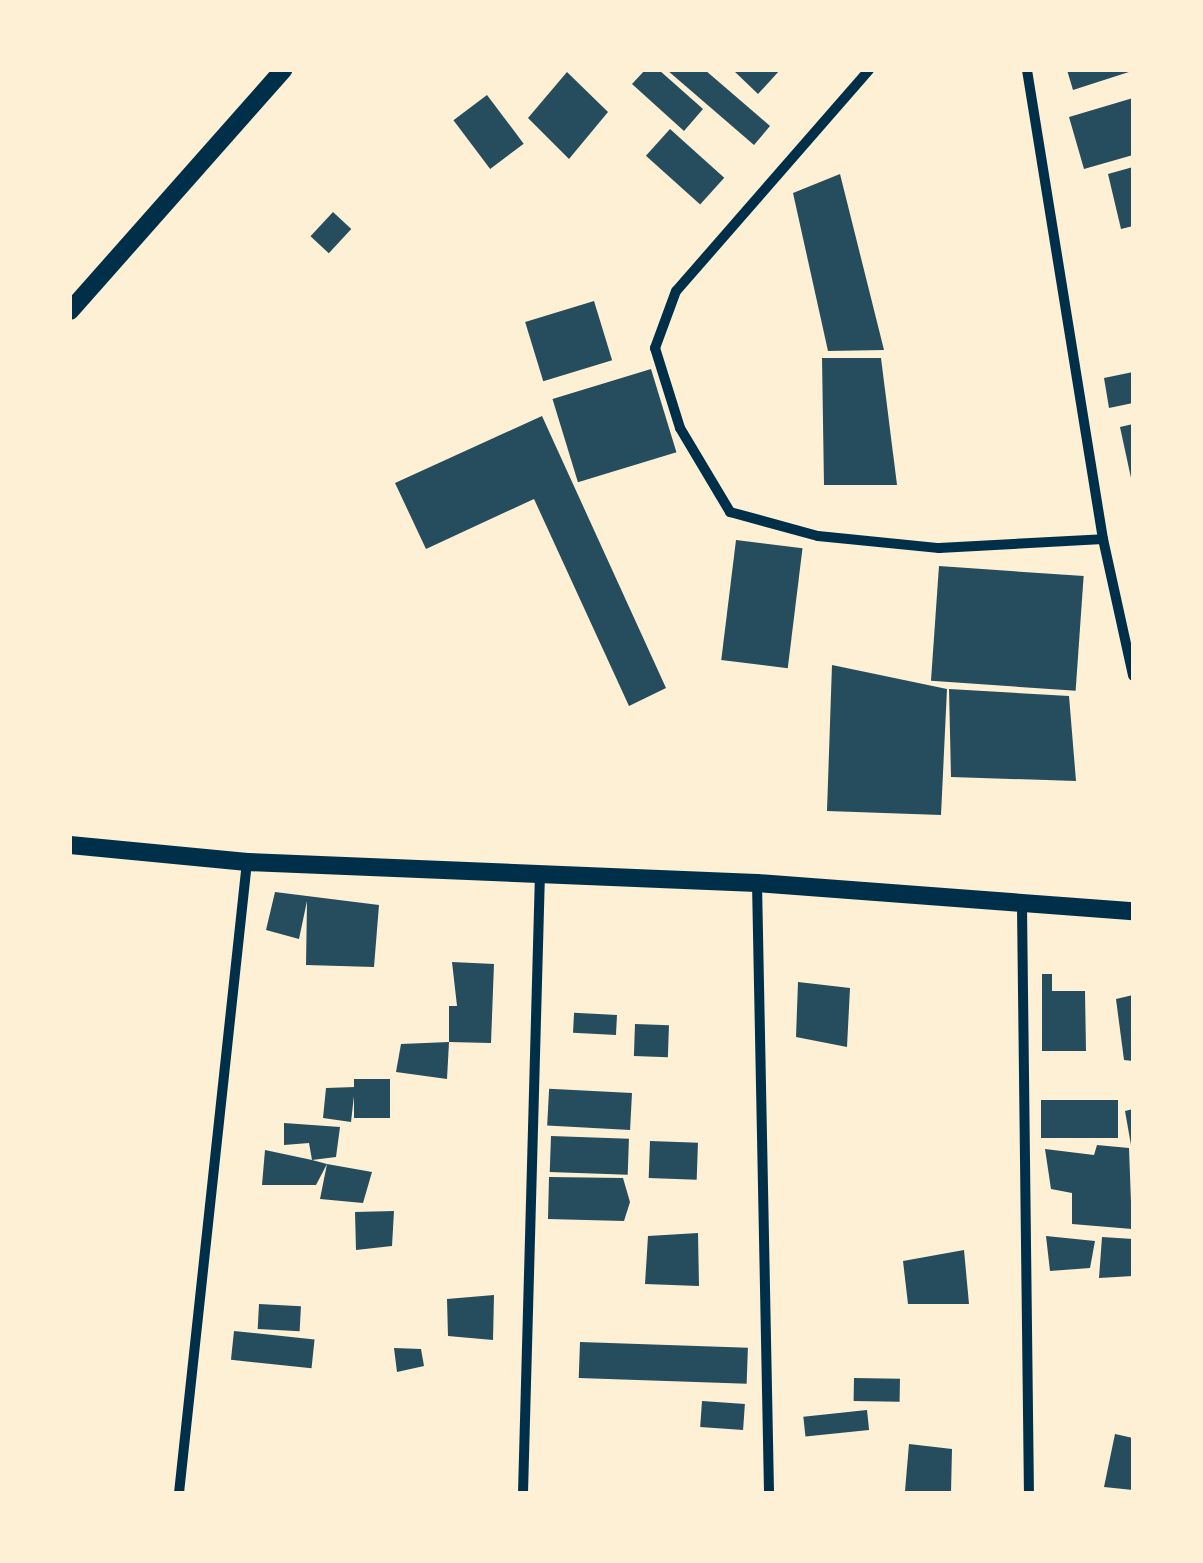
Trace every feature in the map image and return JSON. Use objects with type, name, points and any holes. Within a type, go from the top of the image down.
[{"type":"street","points":[[70,311],[282,70]]},
{"type":"street","points":[[869,70],[676,291],[655,348],[680,428],[730,512],[818,536],[939,548],[1103,538]]},
{"type":"street","points":[[1027,70],[1103,538],[1133,676]]},
{"type":"street","points":[[70,846],[248,862],[756,883],[1022,908],[1133,911]]},
{"type":"street","points":[[179,1493],[248,862]]},
{"type":"street","points":[[523,1493],[540,874]]},
{"type":"street","points":[[756,883],[769,1493]]},
{"type":"street","points":[[1022,908],[1029,1493]]},
{"type":"building","points":[[645,70],[659,70],[703,109],[684,131],[632,84]]},
{"type":"building","points":[[667,70],[705,70],[770,126],[754,145]]},
{"type":"building","points":[[733,70],[780,70],[758,94]]},
{"type":"building","points":[[1067,70],[1132,70],[1132,71],[1073,90]]},
{"type":"building","points":[[567,72],[608,112],[569,159],[528,118]]},
{"type":"building","points":[[487,95],[524,144],[490,169],[453,120]]},
{"type":"building","points":[[1133,98],[1133,155],[1084,169],[1069,117]]},
{"type":"building","points":[[670,129],[724,178],[700,205],[646,156]]},
{"type":"building","points":[[1133,167],[1133,226],[1121,229],[1108,174]]},
{"type":"building","points":[[840,174],[884,350],[828,351],[793,193]]},
{"type":"building","points":[[333,212],[351,229],[329,253],[310,236]]},
{"type":"building","points":[[594,301],[612,360],[543,381],[525,322]]},
{"type":"building","points":[[822,358],[881,358],[897,485],[824,485]]},
{"type":"building","points":[[651,369],[676,452],[578,482],[553,399]]},
{"type":"building","points":[[1133,372],[1133,403],[1109,408],[1104,378]]},
{"type":"building","points":[[542,416],[666,688],[629,706],[534,499],[426,549],[395,483]]},
{"type":"building","points":[[1133,424],[1133,478],[1131,478],[1120,427]]},
{"type":"building","points":[[736,540],[803,548],[788,668],[721,660]]},
{"type":"building","points":[[939,566],[1084,576],[1076,691],[931,681]]},
{"type":"building","points":[[832,665],[947,689],[941,815],[827,811]]},
{"type":"building","points":[[949,689],[1069,696],[1076,781],[951,777]]},
{"type":"building","points":[[275,892],[379,905],[374,967],[306,965],[307,901],[299,939],[266,930]]},
{"type":"building","points":[[452,962],[494,964],[491,1043],[449,1042],[449,1006],[457,1006]]},
{"type":"building","points":[[1042,974],[1052,974],[1052,991],[1085,991],[1086,1051],[1042,1051]]},
{"type":"building","points":[[798,982],[850,988],[847,1047],[796,1037]]},
{"type":"building","points":[[1133,995],[1133,1061],[1124,1060],[1116,999]]},
{"type":"building","points":[[574,1013],[617,1015],[616,1035],[573,1033]]},
{"type":"building","points":[[635,1024],[669,1025],[668,1057],[634,1056]]},
{"type":"building","points":[[449,1042],[447,1079],[396,1072],[401,1044]]},
{"type":"building","points":[[354,1079],[390,1079],[390,1118],[354,1118]]},
{"type":"building","points":[[355,1087],[351,1122],[323,1118],[326,1088]]},
{"type":"building","points":[[549,1089],[632,1093],[630,1130],[547,1126]]},
{"type":"building","points":[[1041,1100],[1118,1100],[1118,1138],[1041,1138]]},
{"type":"building","points":[[1133,1109],[1133,1145],[1131,1145],[1125,1111]]},
{"type":"building","points":[[284,1123],[340,1127],[336,1157],[312,1160],[309,1143],[284,1145]]},
{"type":"building","points":[[551,1136],[629,1139],[628,1175],[550,1172]]},
{"type":"building","points":[[650,1141],[698,1143],[697,1180],[649,1178]]},
{"type":"building","points":[[1097,1145],[1129,1148],[1132,1229],[1072,1224],[1072,1193],[1051,1189],[1045,1149],[1094,1155]]},
{"type":"building","points":[[265,1150],[327,1164],[316,1185],[262,1185]]},
{"type":"building","points":[[327,1164],[372,1172],[363,1203],[320,1199]]},
{"type":"building","points":[[549,1177],[623,1178],[630,1202],[624,1221],[548,1219]]},
{"type":"building","points":[[394,1211],[392,1246],[356,1250],[355,1212]]},
{"type":"building","points":[[698,1233],[699,1286],[645,1284],[648,1236]]},
{"type":"building","points":[[1046,1236],[1095,1241],[1090,1268],[1050,1271]]},
{"type":"building","points":[[1102,1237],[1133,1239],[1133,1276],[1099,1278]]},
{"type":"building","points":[[964,1250],[969,1304],[908,1304],[903,1261]]},
{"type":"building","points":[[494,1295],[493,1340],[448,1336],[447,1299]]},
{"type":"building","points":[[259,1304],[301,1306],[300,1331],[258,1329]]},
{"type":"building","points":[[234,1331],[315,1339],[312,1368],[231,1360]]},
{"type":"building","points":[[580,1342],[748,1348],[747,1384],[579,1378]]},
{"type":"building","points":[[394,1348],[421,1349],[424,1366],[397,1372]]},
{"type":"building","points":[[854,1378],[900,1379],[900,1402],[854,1401]]},
{"type":"building","points":[[702,1401],[745,1404],[743,1430],[700,1427]]},
{"type":"building","points":[[867,1410],[869,1430],[805,1437],[803,1417]]},
{"type":"building","points":[[1115,1434],[1133,1438],[1133,1490],[1104,1487]]},
{"type":"building","points":[[909,1444],[952,1449],[951,1492],[905,1491]]}]
